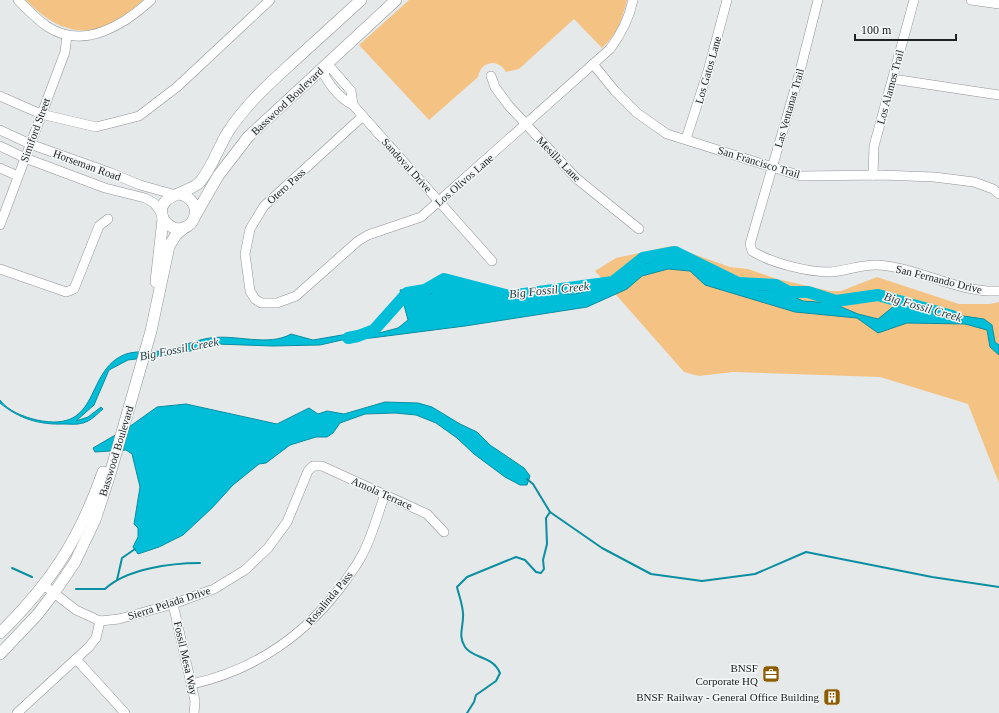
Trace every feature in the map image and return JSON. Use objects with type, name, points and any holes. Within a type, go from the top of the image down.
[{"type":"main road","name":"Basswood Boulevard","points":[[178,195],[200,181],[227,133],[249,104],[361,0]]},
{"type":"main road","name":"Basswood Boulevard","points":[[195,216],[218,176],[239,146],[270,115],[396,0]]},
{"type":"main road","points":[[178,195],[185,195],[193,202],[195,206],[195,216],[190,225],[178,228],[171,227],[163,216],[164,203],[169,198],[178,195]]},
{"type":"main road","name":"Basswood Boulevard","points":[[147,332],[156,282],[163,216]]},
{"type":"main road","name":"Basswood Boulevard","points":[[0,654],[37,615],[54,593],[75,562],[90,531],[147,332],[169,246],[176,235],[185,227]]},
{"type":"main road","name":"Basswood Boulevard","points":[[0,633],[44,586],[78,531],[106,473]]},
{"type":"street","points":[[18,0],[36,18],[49,28],[68,35],[91,36],[115,27],[134,16],[151,0]]},
{"type":"street","points":[[0,96],[42,114],[96,127],[140,116],[177,87],[270,0]]},
{"type":"street","name":"Los Olivos Lane","points":[[254,299],[261,303],[277,303],[296,296],[358,241],[421,217],[610,49],[622,33],[630,16],[634,0]]},
{"type":"street","name":"Los Gatos Lane","points":[[686,139],[708,71],[727,0]]},
{"type":"street","name":"Las Ventanas Trail","points":[[761,257],[752,250],[750,244],[773,167],[818,0]]},
{"type":"street","name":"Los Alamos Trail","points":[[873,175],[874,146],[914,0]]},
{"type":"street","points":[[972,0],[999,4]]},
{"type":"street","name":"Simiford Street","points":[[0,225],[65,52],[68,35]]},
{"type":"street","name":"San Francisco Trail","points":[[593,64],[615,91],[637,113],[667,134],[801,176],[873,175],[934,177],[974,182],[993,189],[999,194]]},
{"type":"street","name":"Sandoval Drive","points":[[353,105],[352,91],[348,86],[332,69],[322,68],[324,76],[339,94],[353,105],[492,261]]},
{"type":"street","name":"Mesilla Lane","points":[[491,76],[495,87],[509,106],[576,178],[640,229]]},
{"type":"street","points":[[893,79],[999,95]]},
{"type":"street","points":[[339,94],[348,86]]},
{"type":"street","name":"Otero Pass","points":[[254,299],[250,290],[245,254],[250,229],[264,206],[363,116]]},
{"type":"street","name":"Horseman Road","points":[[0,130],[30,144],[111,173],[145,187],[178,195]]},
{"type":"street","name":"Horseman Road","points":[[0,146],[25,158],[105,188],[145,198],[154,203],[163,216]]},
{"type":"street","points":[[0,168],[18,176]]},
{"type":"street","points":[[0,269],[66,292],[70,291],[74,289],[99,226],[108,219]]},
{"type":"street","name":"San Fernando Drive","points":[[761,257],[808,270],[831,272],[877,265],[908,270],[961,287],[983,292],[999,291]]},
{"type":"street","name":"Amola Terrace","points":[[313,466],[322,466],[427,514],[444,532]]},
{"type":"street","name":"Sierra Pelada Drive","points":[[100,622],[119,619],[173,604],[214,589],[245,570],[268,548],[287,522],[308,471],[313,466]]},
{"type":"street","name":"Rosalinda Pass","points":[[192,684],[230,674],[262,659],[289,641],[315,618],[338,591],[362,557],[385,495]]},
{"type":"street","points":[[17,713],[89,647],[96,638],[100,622],[76,610],[44,586]]},
{"type":"street","name":"Fossil Mesa Way","points":[[173,604],[192,684],[195,700],[194,713]]},
{"type":"street","points":[[76,659],[125,713]]},
{"type":"shaded area","points":[[26,0],[143,0],[127,13],[112,22],[98,28],[84,30],[70,29],[56,23],[41,14]]},
{"type":"shaded area","points":[[409,0],[627,0],[615,32],[602,48],[574,19],[519,69],[506,72],[499,65],[494,63],[486,65],[478,77],[429,120],[359,45]]},
{"type":"shaded area","points":[[671,246],[730,267],[748,269],[777,279],[830,291],[841,291],[877,277],[959,304],[990,304],[999,302],[999,483],[968,404],[880,377],[733,372],[699,376],[684,372],[595,271],[616,258]]},
{"type":"water","points":[[674,254],[685,258],[735,284],[760,290],[780,290],[803,301],[832,303],[858,314],[878,319],[894,306],[984,319],[992,325],[995,342],[999,345],[999,355],[990,347],[987,330],[965,324],[907,323],[878,333],[857,318],[795,312],[705,285],[690,271],[668,269],[642,276],[627,289],[587,307],[465,326],[371,338],[342,340],[320,345],[272,346],[216,344],[183,353],[128,360],[109,370],[94,405],[76,421],[88,417],[101,407],[103,409],[91,419],[81,424],[55,424],[30,420],[7,409],[0,403],[0,400],[7,407],[27,417],[37,420],[58,422],[73,418],[83,409],[103,373],[113,362],[126,354],[166,350],[199,340],[220,337],[272,340],[291,334],[313,340],[342,335],[379,333],[398,328],[408,320],[400,290],[412,290],[431,294],[442,282],[451,286],[517,295],[575,294],[619,284],[639,266]]},
{"type":"water","points":[[385,402],[418,403],[432,407],[460,424],[477,432],[490,445],[524,468],[530,476],[527,485],[520,485],[505,477],[436,423],[416,415],[395,413],[365,414],[340,423],[333,433],[327,437],[316,437],[290,445],[266,463],[259,464],[233,485],[212,508],[183,535],[159,547],[138,554],[133,547],[138,537],[138,528],[134,524],[140,487],[132,454],[126,450],[95,452],[93,448],[129,427],[157,407],[186,404],[277,424],[309,408],[318,414],[327,411],[344,414]]},
{"type":"waterway","name":"Big Fossil Creek","points":[[348,338],[374,330],[407,293],[425,290],[444,279],[509,296],[613,282],[643,258],[675,252],[738,283],[776,285],[789,292],[808,292],[836,301],[878,295],[952,316]]},
{"type":"waterway","points":[[527,479],[533,484],[550,512],[602,548],[651,574],[702,581],[755,574],[806,552],[932,577],[999,587]]},
{"type":"waterway","points":[[467,713],[474,702],[476,695],[496,681],[500,673],[497,667],[488,660],[473,654],[465,647],[461,636],[463,610],[457,587],[467,577],[516,557],[525,560],[536,572],[541,573],[544,569],[543,560],[547,544],[546,518],[550,512]]},
{"type":"waterway","points":[[117,580],[122,558],[135,549]]},
{"type":"waterway","points":[[76,589],[105,589],[125,576],[150,568],[176,564],[200,563]]},
{"type":"waterway","points":[[12,568],[32,577]]},
{"type":"place","name":"BNSF Corporate HQ","points":[[771,674]]},
{"type":"place","name":"BNSF Railway - General Office Building","points":[[832,697]]}]
